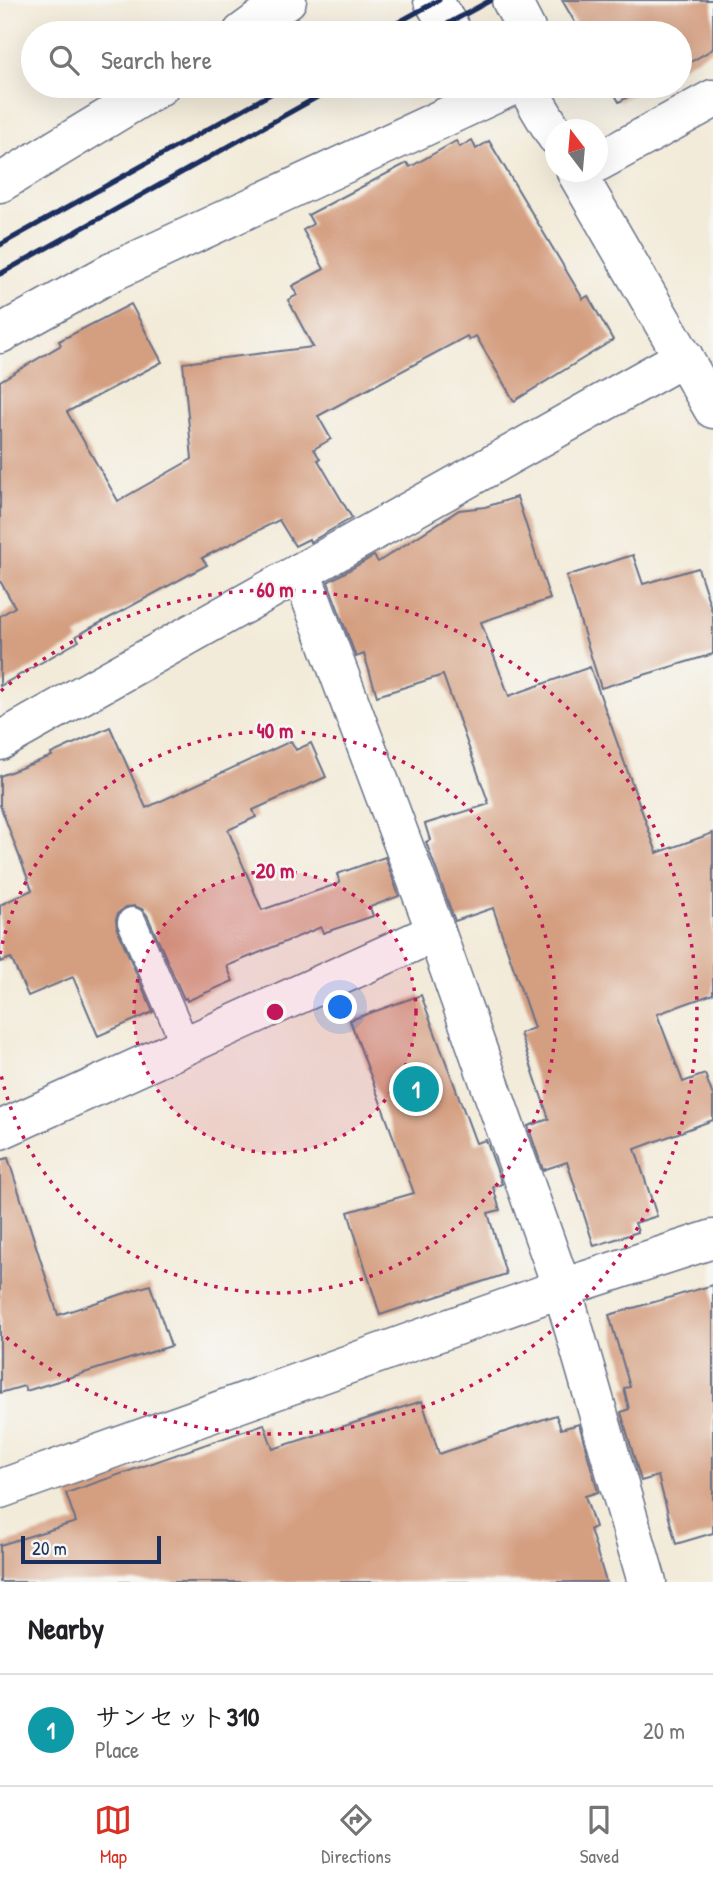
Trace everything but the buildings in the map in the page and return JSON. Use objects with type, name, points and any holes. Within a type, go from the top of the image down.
[{"type":"street","points":[[258,21],[287,0]]},
{"type":"street","points":[[433,0],[446,21]]},
{"type":"street","points":[[511,0],[522,21]]},
{"type":"street","points":[[0,183],[140,98]]},
{"type":"street","points":[[0,334],[112,272],[486,98]]},
{"type":"street","points":[[533,98],[545,119]]},
{"type":"street","points":[[608,156],[713,99]]},
{"type":"street","points":[[589,182],[713,410]]},
{"type":"street","points":[[0,741],[684,357]]},
{"type":"street","points":[[301,572],[436,932],[562,1288],[647,1582]]},
{"type":"street","points":[[0,1130],[436,932]]},
{"type":"street","points":[[0,1489],[562,1288],[713,1239]]},
{"type":"lane","points":[[132,922],[186,1046]]},
{"type":"railway","points":[[401,21],[439,0]]},
{"type":"railway","points":[[453,21],[491,0]]},
{"type":"railway","points":[[0,245],[263,98]]},
{"type":"railway","points":[[0,274],[315,98]]},
{"type":"place","name":"サンセット310","points":[[416,1089]]}]
